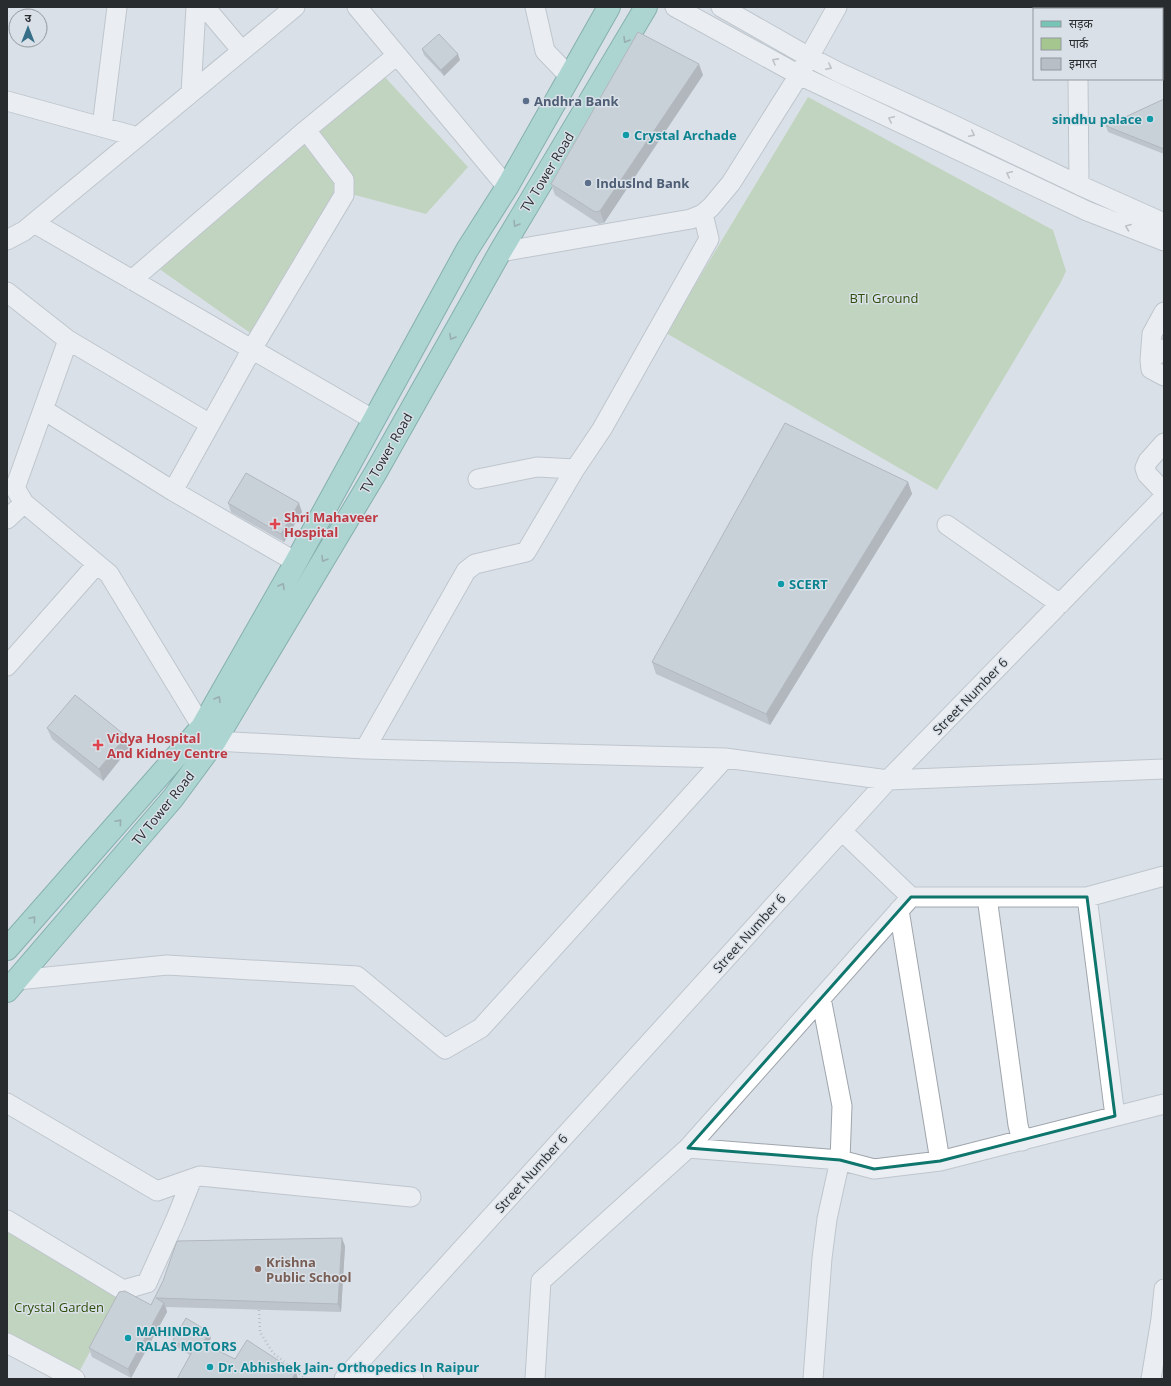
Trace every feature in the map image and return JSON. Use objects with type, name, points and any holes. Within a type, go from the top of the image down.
[{"type":"main road","name":"TV Tower Road","points":[[12,985],[173,798],[208,734],[296,562],[467,250],[507,187],[610,7]]},
{"type":"main road","name":"TV Tower Road","points":[[7,949],[208,734],[376,472],[500,252],[646,7]]},
{"type":"street","points":[[102,127],[117,7]]},
{"type":"street","points":[[191,93],[196,7]]},
{"type":"street","points":[[205,7],[242,51]]},
{"type":"street","points":[[7,240],[24,231],[34,223],[295,7]]},
{"type":"street","points":[[357,7],[507,187]]},
{"type":"street","points":[[535,7],[545,51],[570,77]]},
{"type":"street","points":[[675,7],[799,75],[1087,211],[1164,241]]},
{"type":"street","points":[[721,7],[840,73],[1079,185],[1164,223]]},
{"type":"street","points":[[500,252],[684,220],[702,214],[711,207],[732,183],[799,75],[837,7]]},
{"type":"street","points":[[132,280],[306,130],[397,56]]},
{"type":"street","points":[[1078,80],[1079,185]]},
{"type":"street","points":[[7,101],[138,136]]},
{"type":"street","points":[[937,141],[947,122]]},
{"type":"street","points":[[173,491],[252,349],[344,194],[344,180],[306,130]]},
{"type":"street","points":[[365,749],[466,571],[474,564],[526,552],[575,469],[602,429],[709,238],[702,214]]},
{"type":"street","points":[[34,223],[374,420]]},
{"type":"street","points":[[7,292],[68,340],[210,424]]},
{"type":"street","points":[[1164,312],[1152,334],[1157,354],[1151,369],[1164,376]]},
{"type":"street","points":[[68,340],[16,488],[24,503],[109,574],[208,734],[365,749],[726,758],[888,780],[1164,769]]},
{"type":"street","points":[[44,410],[173,491],[296,562]]},
{"type":"street","points":[[1164,443],[1148,462],[1145,468],[1147,474],[1164,492]]},
{"type":"street","points":[[478,479],[537,467],[575,469]]},
{"type":"street","name":"Street Number 6","points":[[346,1377],[888,780],[1164,497]]},
{"type":"street","points":[[7,519],[24,503]]},
{"type":"street","points":[[947,525],[1060,604]]},
{"type":"street","points":[[7,666],[97,564]]},
{"type":"street","points":[[12,985],[167,965],[357,976],[445,1049],[481,1028],[726,758]]},
{"type":"street","points":[[842,831],[905,904],[940,1161]]},
{"type":"street","points":[[536,1379],[540,1281],[688,1148],[905,904],[987,897],[1087,897],[1164,876]]},
{"type":"street","points":[[987,897],[1018,1125],[1022,1141]]},
{"type":"street","points":[[1087,897],[1115,1116]]},
{"type":"street","points":[[813,1379],[822,1258],[827,1219],[840,1160],[842,1106],[821,998]]},
{"type":"street","points":[[7,1103],[157,1192],[200,1176],[411,1197]]},
{"type":"street","points":[[688,1148],[840,1160],[874,1169],[940,1161],[1164,1104]]},
{"type":"street","points":[[7,1220],[123,1290],[146,1283],[176,1221],[192,1179]]},
{"type":"street","points":[[1151,1379],[1161,1319],[1164,1289]]},
{"type":"street","points":[[7,1343],[75,1379]]},
{"type":"street","points":[[346,1377],[414,1379]]},
{"type":"path","points":[[259,1310],[260,1332],[273,1353],[306,1379]]},
{"type":"highlighted area","points":[[911,897],[1087,897],[1115,1116],[940,1161],[874,1169],[840,1160],[688,1148],[899,910]]},
{"type":"green space","points":[[383,75],[468,167],[426,214],[355,195],[259,339],[158,268]]},
{"type":"green space","name":"BTI Ground","points":[[808,97],[1053,230],[1066,271],[1061,282],[937,490],[666,333]]},
{"type":"green space","name":"Crystal Garden","points":[[7,1220],[123,1290],[79,1372],[7,1332]]},
{"type":"building","name":"Crystal Archade","points":[[638,32],[699,64],[600,211],[595,212],[551,184]]},
{"type":"building","points":[[439,34],[458,54],[441,70],[422,49]]},
{"type":"building","name":"sindhu palace","points":[[1164,99],[1164,149],[1106,126]]},
{"type":"building","name":"SCERT","points":[[785,423],[908,482],[766,714],[652,662]]},
{"type":"building","points":[[246,473],[299,503],[281,534],[228,503]]},
{"type":"building","points":[[75,695],[126,736],[99,769],[47,728]]},
{"type":"building","name":"Krishna Public School","points":[[342,1238],[338,1304],[156,1298],[164,1303],[128,1369],[89,1348],[119,1292],[125,1291],[151,1305],[163,1281],[177,1241]]},
{"type":"building","points":[[186,1318],[209,1332],[203,1343],[198,1341],[192,1352],[173,1340]]},
{"type":"building","points":[[247,1340],[296,1372],[292,1379],[177,1379],[198,1341],[235,1359]]},
{"type":"place","name":"Andhra Bank","points":[[526,101]]},
{"type":"place","name":"sindhu palace","points":[[1150,119]]},
{"type":"place","name":"Crystal Archade","points":[[626,135]]},
{"type":"place","name":"Induslnd Bank","points":[[588,183]]},
{"type":"place","name":"Shri Mahaveer Hospital","points":[[275,524]]},
{"type":"place","name":"SCERT","points":[[781,584]]},
{"type":"place","name":"Vidya Hospital And Kidney Centre","points":[[98,745]]},
{"type":"place","name":"Krishna Public School","points":[[258,1269]]},
{"type":"place","name":"MAHINDRA RALAS MOTORS","points":[[128,1338]]},
{"type":"place","name":"Dr. Abhishek Jain- Orthopedics In Raipur","points":[[210,1367]]}]
